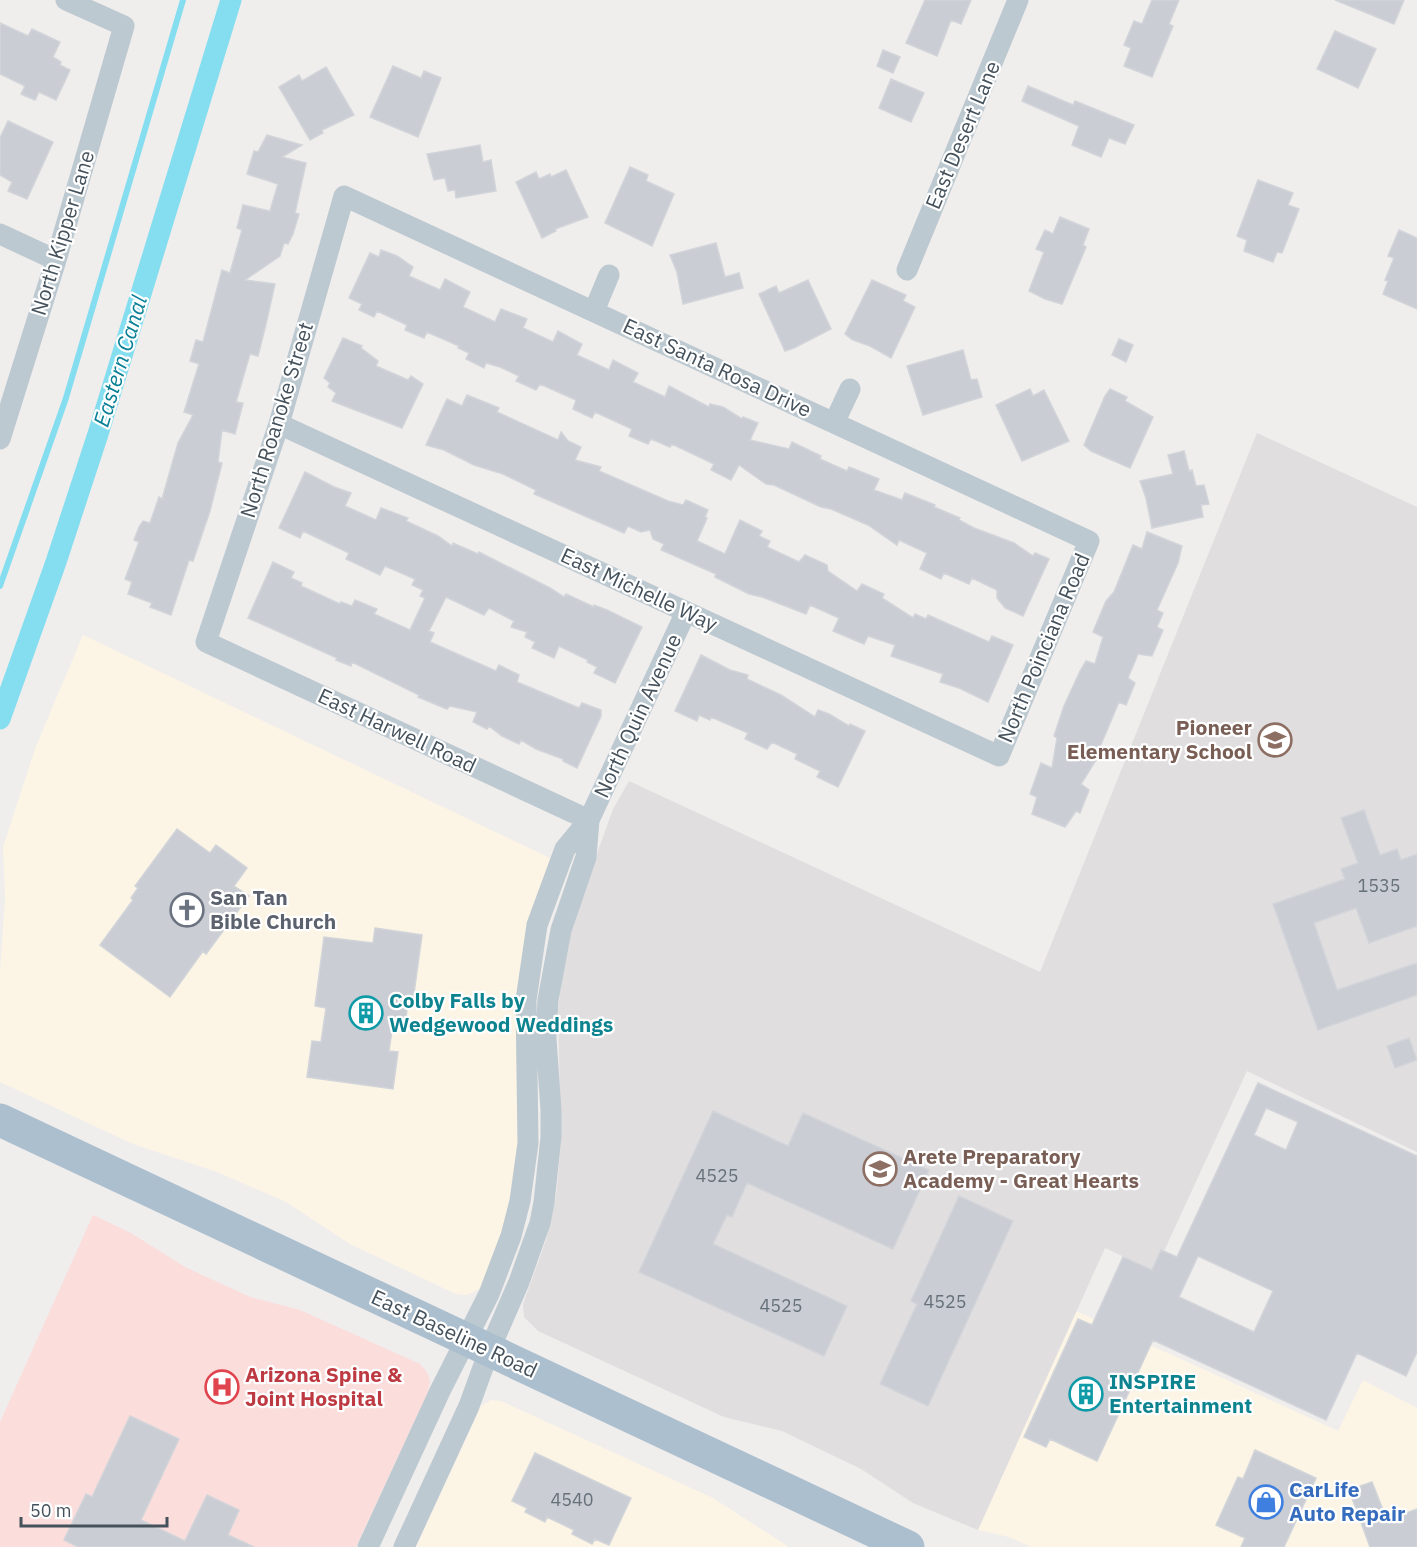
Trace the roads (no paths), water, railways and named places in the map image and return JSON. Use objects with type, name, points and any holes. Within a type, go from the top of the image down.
[{"type":"main road","name":"East Baseline Road","points":[[0,1120],[908,1547]]},
{"type":"street","name":"North Kipper Lane","points":[[0,439],[56,260],[124,26],[66,0]]},
{"type":"street","name":"East Desert Lane","points":[[907,270],[1018,0]]},
{"type":"street","name":"East Santa Rosa Drive","points":[[344,196],[1089,541]]},
{"type":"street","name":"North Roanoke Street","points":[[206,642],[279,424],[344,196]]},
{"type":"street","points":[[0,234],[56,260]]},
{"type":"street","points":[[594,311],[609,275]]},
{"type":"street","points":[[834,423],[850,389]]},
{"type":"street","name":"East Michelle Way","points":[[279,424],[999,756]]},
{"type":"street","name":"North Poinciana Road","points":[[999,756],[1089,541]]},
{"type":"street","name":"North Quin Avenue","points":[[478,1346],[511,1236],[525,1175],[529,1114],[525,1037],[526,1000],[537,925],[565,849],[589,820],[686,612]]},
{"type":"street","name":"East Harwell Road","points":[[206,642],[589,820]]},
{"type":"street","points":[[368,1547],[440,1391],[478,1346]]},
{"type":"street","points":[[404,1547],[469,1406],[478,1346]]},
{"type":"waterway","points":[[0,586],[66,398],[183,0]]},
{"type":"waterway","name":"Eastern Canal","points":[[0,719],[56,562],[98,434],[231,0]]},
{"type":"place","name":"Pioneer Elementary School","points":[[1275,740]]},
{"type":"place","name":"San Tan Bible Church","points":[[187,910]]},
{"type":"place","name":"Colby Falls by Wedgewood Weddings","points":[[366,1013]]},
{"type":"place","name":"Arete Preparatory Academy - Great Hearts","points":[[880,1169]]},
{"type":"place","name":"Arizona Spine & Joint Hospital","points":[[222,1387]]},
{"type":"place","name":"INSPIRE Entertainment","points":[[1086,1394]]},
{"type":"place","name":"CarLife Auto Repair","points":[[1266,1502]]}]
